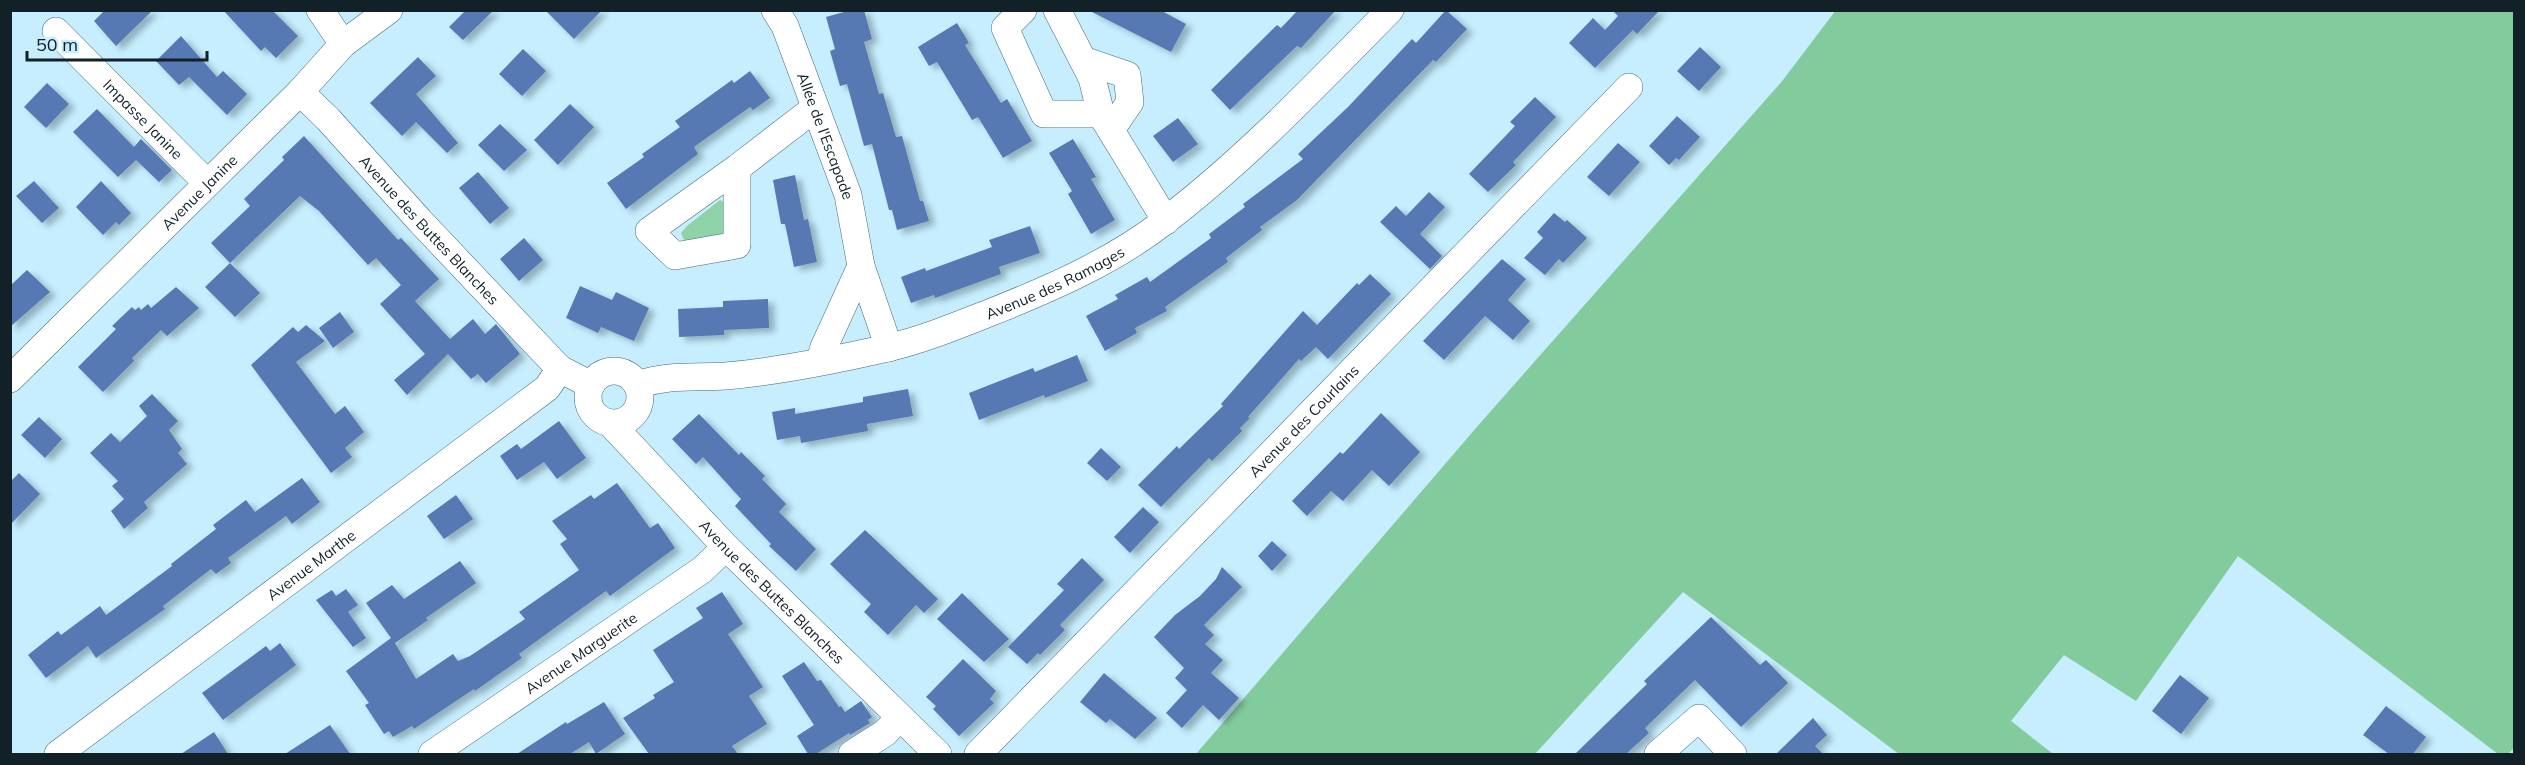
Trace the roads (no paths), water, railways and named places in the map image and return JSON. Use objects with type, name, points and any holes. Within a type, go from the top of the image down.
[{"type":"street","points":[[320,10],[343,44]]},
{"type":"street","name":"Avenue Janine","points":[[10,379],[300,92],[343,44],[389,10]]},
{"type":"street","name":"Allée de l'Escapade","points":[[775,10],[784,26],[848,195],[861,266],[889,348]]},
{"type":"street","points":[[1023,10],[1005,28],[1044,114],[1106,122],[1130,102],[1127,75],[1083,60],[1057,10]]},
{"type":"street","name":"Avenue des Ramages","points":[[637,385],[661,377],[727,376],[889,348],[923,338],[1026,298],[1101,262],[1166,221],[1257,144],[1390,10]]},
{"type":"street","name":"Impasse Janine","points":[[56,31],[207,183]]},
{"type":"street","name":"Avenue des Courlains","points":[[978,754],[1629,87]]},
{"type":"street","name":"Avenue des Buttes Blanches","points":[[300,92],[328,119],[420,221],[560,369],[591,386]]},
{"type":"street","points":[[737,168],[815,108]]},
{"type":"street","points":[[1106,122],[1166,221]]},
{"type":"street","points":[[820,361],[824,347],[861,266]]},
{"type":"street","name":"Avenue Marthe","points":[[58,754],[547,388],[560,369]]},
{"type":"street","points":[[618,371],[626,374],[637,385],[640,401],[632,415],[618,423],[602,420],[591,409],[588,402],[591,386],[602,374],[618,371]]},
{"type":"street","name":"Avenue des Buttes Blanches","points":[[610,423],[726,547],[938,754]]},
{"type":"street","name":"Avenue Marguerite","points":[[432,754],[702,570],[726,547]]},
{"type":"street","points":[[1658,754],[1698,717],[1733,754]]},
{"type":"street","points":[[852,754],[885,733],[899,718]]}]
